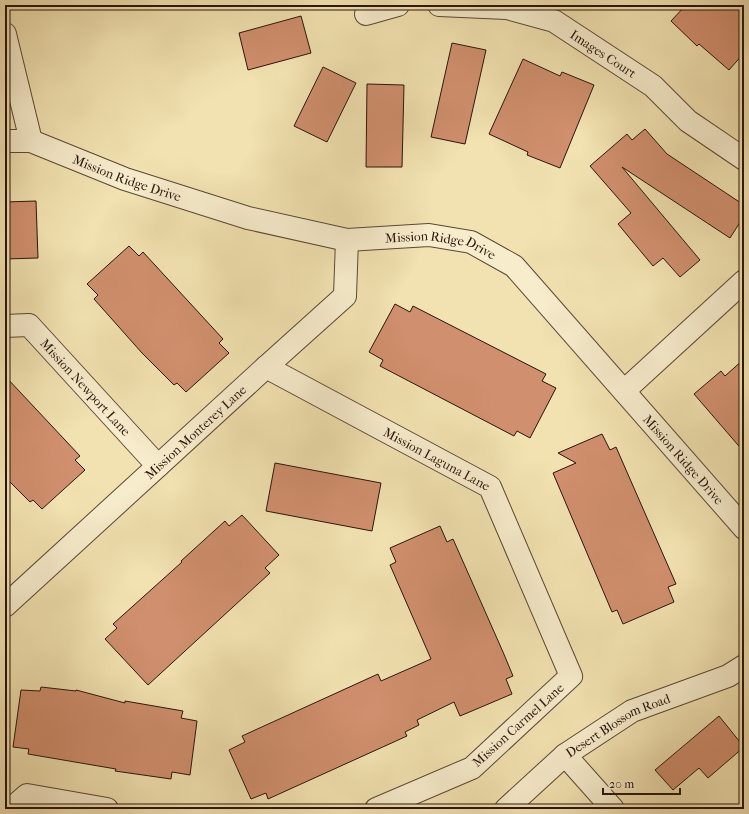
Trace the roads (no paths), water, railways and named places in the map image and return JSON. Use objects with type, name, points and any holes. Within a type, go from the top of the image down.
[{"type":"street","points":[[366,14],[398,5]]},
{"type":"street","name":"Images Court","points":[[439,5],[507,8],[554,21],[653,86],[688,121],[744,159]]},
{"type":"street","points":[[5,34],[31,141]]},
{"type":"street","name":"Mission Ridge Drive","points":[[5,141],[31,141],[125,178],[248,218],[347,240],[429,235],[471,242],[514,266],[744,528]]},
{"type":"street","name":"Mission Monterey Lane","points":[[5,606],[345,296],[347,240]]},
{"type":"street","points":[[624,391],[744,281]]},
{"type":"street","name":"Mission Newport Lane","points":[[5,326],[29,325],[158,466]]},
{"type":"street","name":"Mission Laguna Lane","points":[[266,367],[490,487],[571,676]]},
{"type":"street","name":"Desert Blossom Road","points":[[506,809],[565,755],[632,711],[728,676],[744,666]]},
{"type":"street","name":"Mission Carmel Lane","points":[[376,809],[472,768],[571,676]]},
{"type":"street","points":[[565,755],[613,809]]},
{"type":"street","points":[[11,809],[27,795],[107,809]]}]
